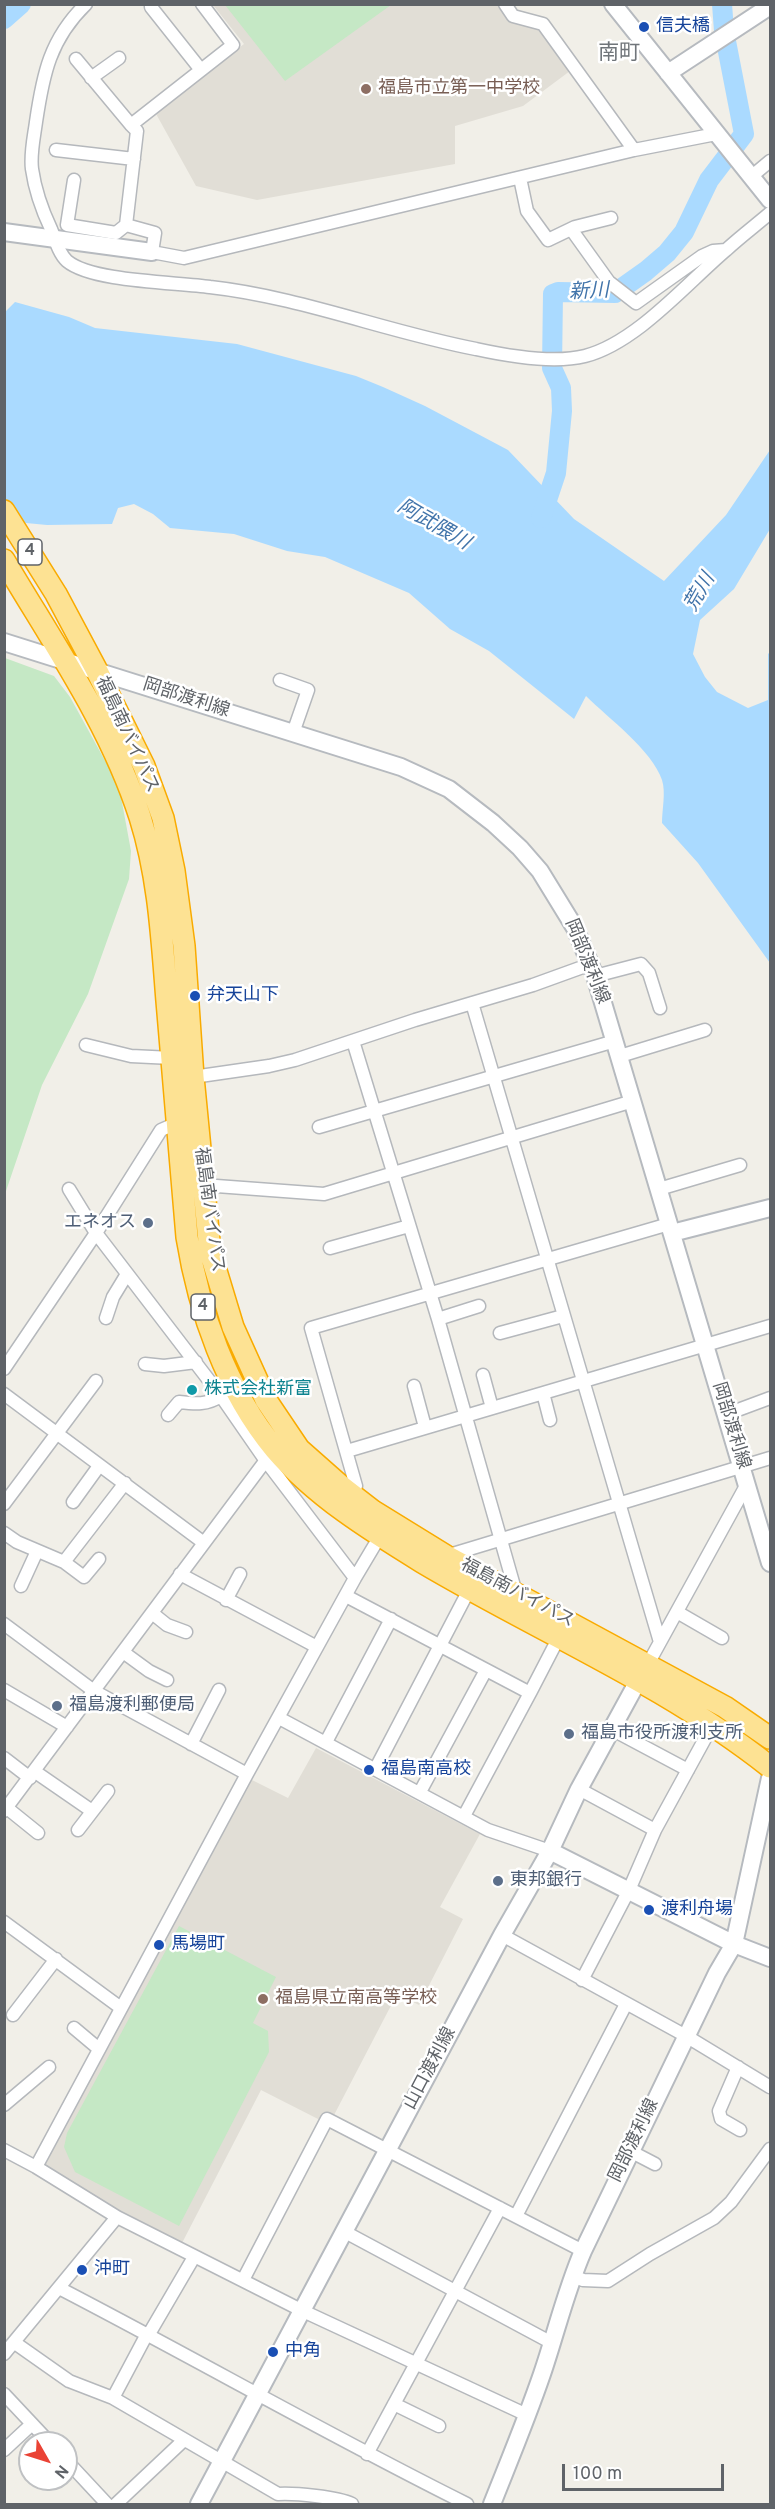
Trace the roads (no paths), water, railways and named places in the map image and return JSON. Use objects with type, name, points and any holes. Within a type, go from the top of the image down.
[{"type":"highway","name":"福島南バイパス","points":[[4,511],[56,594],[96,669],[144,766],[163,818],[174,871],[184,946],[193,1077],[210,1251],[221,1292],[253,1374],[266,1400],[299,1449],[352,1495],[408,1534],[516,1593],[643,1673],[771,1767]]},
{"type":"highway","name":"福島南バイパス","points":[[4,560],[67,662],[107,738],[126,780],[149,847],[161,921],[187,1237],[202,1304],[231,1378],[270,1454],[380,1536],[469,1590],[559,1637],[725,1707],[767,1736]]},
{"type":"main road","points":[[613,4],[771,200]]},
{"type":"main road","points":[[668,73],[771,6]]},
{"type":"main road","points":[[4,232],[56,241],[152,252]]},
{"type":"main road","name":"岡部渡利線","points":[[4,642],[96,669],[424,776],[448,789],[474,808],[520,848],[540,871],[575,928],[593,970],[771,1563]]},
{"type":"main road","points":[[670,1228],[771,1208]]},
{"type":"main road","name":"山口渡利線","points":[[199,2505],[502,1935],[550,1851],[611,1729],[643,1673]]},
{"type":"main road","name":"岡部渡利線","points":[[492,2505],[527,2415],[572,2276],[686,2036],[734,1944],[771,1778]]},
{"type":"main road","points":[[550,1851],[734,1944],[771,1958]]},
{"type":"street","points":[[86,4],[62,32],[47,64],[35,130],[32,166],[35,189],[56,241],[65,259],[79,269],[123,278],[204,286],[261,295],[434,341],[510,356],[568,359],[599,352],[632,333],[726,249],[771,213]]},
{"type":"street","points":[[131,125],[233,45],[202,4]]},
{"type":"street","points":[[505,4],[513,16],[543,24],[634,150]]},
{"type":"street","points":[[151,7],[201,70]]},
{"type":"street","points":[[92,78],[119,58]]},
{"type":"street","points":[[74,180],[67,225],[116,233],[126,225],[137,131],[76,59]]},
{"type":"street","points":[[126,225],[155,233],[152,252],[184,258],[634,150],[716,134]]},
{"type":"street","points":[[56,150],[134,159]]},
{"type":"street","points":[[752,176],[771,161]]},
{"type":"street","points":[[520,178],[527,211],[548,240],[571,229],[611,218]]},
{"type":"street","points":[[571,229],[609,282],[636,303],[702,256],[726,249]]},
{"type":"street","points":[[280,680],[308,690],[293,733]]},
{"type":"street","points":[[193,1077],[269,1066],[472,1003],[593,970],[641,964],[649,973],[660,1008]]},
{"type":"street","points":[[472,1003],[660,1642]]},
{"type":"street","points":[[319,1127],[492,1075],[705,1030]]},
{"type":"street","points":[[353,1041],[438,1319],[516,1593]]},
{"type":"street","points":[[86,1046],[131,1056],[172,1058]]},
{"type":"street","points":[[203,1185],[324,1194],[633,1101]]},
{"type":"street","points":[[4,1369],[96,1233],[161,1130],[177,1123]]},
{"type":"street","points":[[659,1189],[740,1165]]},
{"type":"street","points":[[69,1189],[96,1233],[127,1274],[270,1454],[355,1578]]},
{"type":"street","points":[[330,1248],[409,1226]]},
{"type":"street","points":[[352,1495],[356,1486],[311,1328],[547,1259],[670,1228]]},
{"type":"street","points":[[106,1318],[113,1297],[127,1274]]},
{"type":"street","points":[[438,1319],[479,1306]]},
{"type":"street","points":[[500,1333],[563,1316]]},
{"type":"street","points":[[347,1451],[771,1326]]},
{"type":"street","points":[[145,1364],[164,1366],[196,1362]]},
{"type":"street","points":[[483,1375],[492,1408]]},
{"type":"street","points":[[4,1504],[96,1382]]},
{"type":"street","points":[[414,1386],[425,1427]]},
{"type":"street","points":[[543,1393],[550,1420]]},
{"type":"street","points":[[4,1394],[204,1543]]},
{"type":"street","points":[[168,1415],[179,1402],[201,1404],[212,1402],[221,1395]]},
{"type":"street","points":[[727,1414],[771,1398]]},
{"type":"street","points":[[39,1833],[6,1810],[270,1454]]},
{"type":"street","points":[[446,1556],[771,1458]]},
{"type":"street","points":[[73,1502],[99,1466]]},
{"type":"street","points":[[64,1562],[125,1483]]},
{"type":"street","points":[[643,1673],[747,1484]]},
{"type":"street","points":[[4,1533],[17,1542],[64,1562],[84,1577],[99,1559]]},
{"type":"street","points":[[36,2167],[247,1774],[380,1536]]},
{"type":"street","points":[[21,1586],[37,1551]]},
{"type":"street","points":[[180,1574],[317,1647]]},
{"type":"street","points":[[226,1600],[240,1574]]},
{"type":"street","points":[[376,1768],[469,1590]]},
{"type":"street","points":[[346,1596],[530,1692]]},
{"type":"street","points":[[677,1612],[722,1638]]},
{"type":"street","points":[[152,1613],[167,1626],[186,1632]]},
{"type":"street","points":[[326,1742],[391,1619]]},
{"type":"street","points":[[4,1624],[94,1691],[247,1774]]},
{"type":"street","points":[[464,1816],[559,1637]]},
{"type":"street","points":[[123,1652],[149,1671],[167,1680]]},
{"type":"street","points":[[420,1792],[486,1670]]},
{"type":"street","points":[[4,1690],[67,1727]]},
{"type":"street","points":[[191,1744],[219,1690]]},
{"type":"street","points":[[279,1718],[488,1830],[550,1851]]},
{"type":"street","points":[[582,1980],[629,1890],[655,1830],[713,1724]]},
{"type":"street","points":[[611,1729],[688,1770]]},
{"type":"street","points":[[4,1758],[92,1811]]},
{"type":"street","points":[[579,1789],[655,1830]]},
{"type":"street","points":[[78,1830],[108,1791]]},
{"type":"street","points":[[6,1925],[122,2008]]},
{"type":"street","points":[[502,1935],[686,2036],[771,2087]]},
{"type":"street","points":[[13,2015],[56,1959]]},
{"type":"street","points":[[516,2216],[626,2004]]},
{"type":"street","points":[[74,2028],[99,2049]]},
{"type":"street","points":[[4,2105],[49,2067]]},
{"type":"street","points":[[738,2067],[719,2110],[721,2119],[740,2130]]},
{"type":"street","points":[[243,2280],[327,2119],[583,2251]]},
{"type":"street","points":[[572,2276],[584,2280],[608,2281],[650,2254],[686,2236],[714,2218],[735,2197],[771,2149]]},
{"type":"street","points":[[4,2150],[117,2217],[194,2257],[303,2311],[527,2415]]},
{"type":"street","points":[[630,2151],[655,2164]]},
{"type":"street","points":[[4,2163],[16,2157]]},
{"type":"street","points":[[367,2454],[500,2208]]},
{"type":"street","points":[[4,2354],[117,2217]]},
{"type":"street","points":[[345,2232],[552,2343]]},
{"type":"street","points":[[113,2398],[194,2257]]},
{"type":"street","points":[[59,2288],[367,2454],[467,2505]]},
{"type":"street","points":[[15,2343],[69,2381],[113,2398],[278,2494],[299,2493],[313,2498],[344,2500],[352,2505]]},
{"type":"street","points":[[4,2394],[39,2431]]},
{"type":"street","points":[[394,2404],[438,2427]]},
{"type":"street","points":[[4,2450],[32,2424]]},
{"type":"street","points":[[117,2505],[184,2440]]},
{"type":"street","points":[[78,2473],[107,2505]]},
{"type":"water","points":[[15,302],[69,317],[95,328],[237,344],[356,376],[383,387],[425,406],[508,450],[574,519],[664,581],[726,515],[770,450],[770,529],[734,589],[700,620],[693,654],[705,677],[717,692],[748,708],[768,700],[768,653],[770,655],[770,963],[698,863],[662,823],[664,795],[662,780],[649,757],[639,746],[586,696],[574,719],[489,651],[450,629],[409,593],[325,557],[287,551],[234,534],[170,528],[153,514],[134,504],[118,508],[112,524],[47,525],[5,521],[4,313]]},
{"type":"waterway","points":[[4,19],[21,4]]},
{"type":"waterway","name":"新川","points":[[541,518],[556,473],[562,411],[561,388],[552,368],[553,294],[558,292],[615,293],[646,271],[667,253],[684,232],[709,180],[744,134],[724,31],[722,4]]},
{"type":"place","name":"信夫橋","points":[[644,27]]},
{"type":"place","name":"福島市立第一中学校","points":[[366,89]]},
{"type":"place","name":"弁天山下","points":[[195,996]]},
{"type":"place","name":"エネオス","points":[[148,1223]]},
{"type":"place","name":"株式会社新富","points":[[192,1390]]},
{"type":"place","name":"福島渡利郵便局","points":[[57,1706]]},
{"type":"place","name":"福島市役所渡利支所","points":[[569,1734]]},
{"type":"place","name":"福島南高校","points":[[369,1770]]},
{"type":"place","name":"東邦銀行","points":[[498,1881]]},
{"type":"place","name":"渡利舟場","points":[[649,1910]]},
{"type":"place","name":"馬場町","points":[[159,1945]]},
{"type":"place","name":"福島県立南高等学校","points":[[263,1999]]},
{"type":"place","name":"沖町","points":[[82,2270]]},
{"type":"place","name":"中角","points":[[273,2352]]},
{"type":"district","name":"南町","points":[[619,55]]},
{"type":"water label","name":"阿武隈川","points":[[433,526]]},
{"type":"water label","name":"荒川","points":[[701,593]]}]
